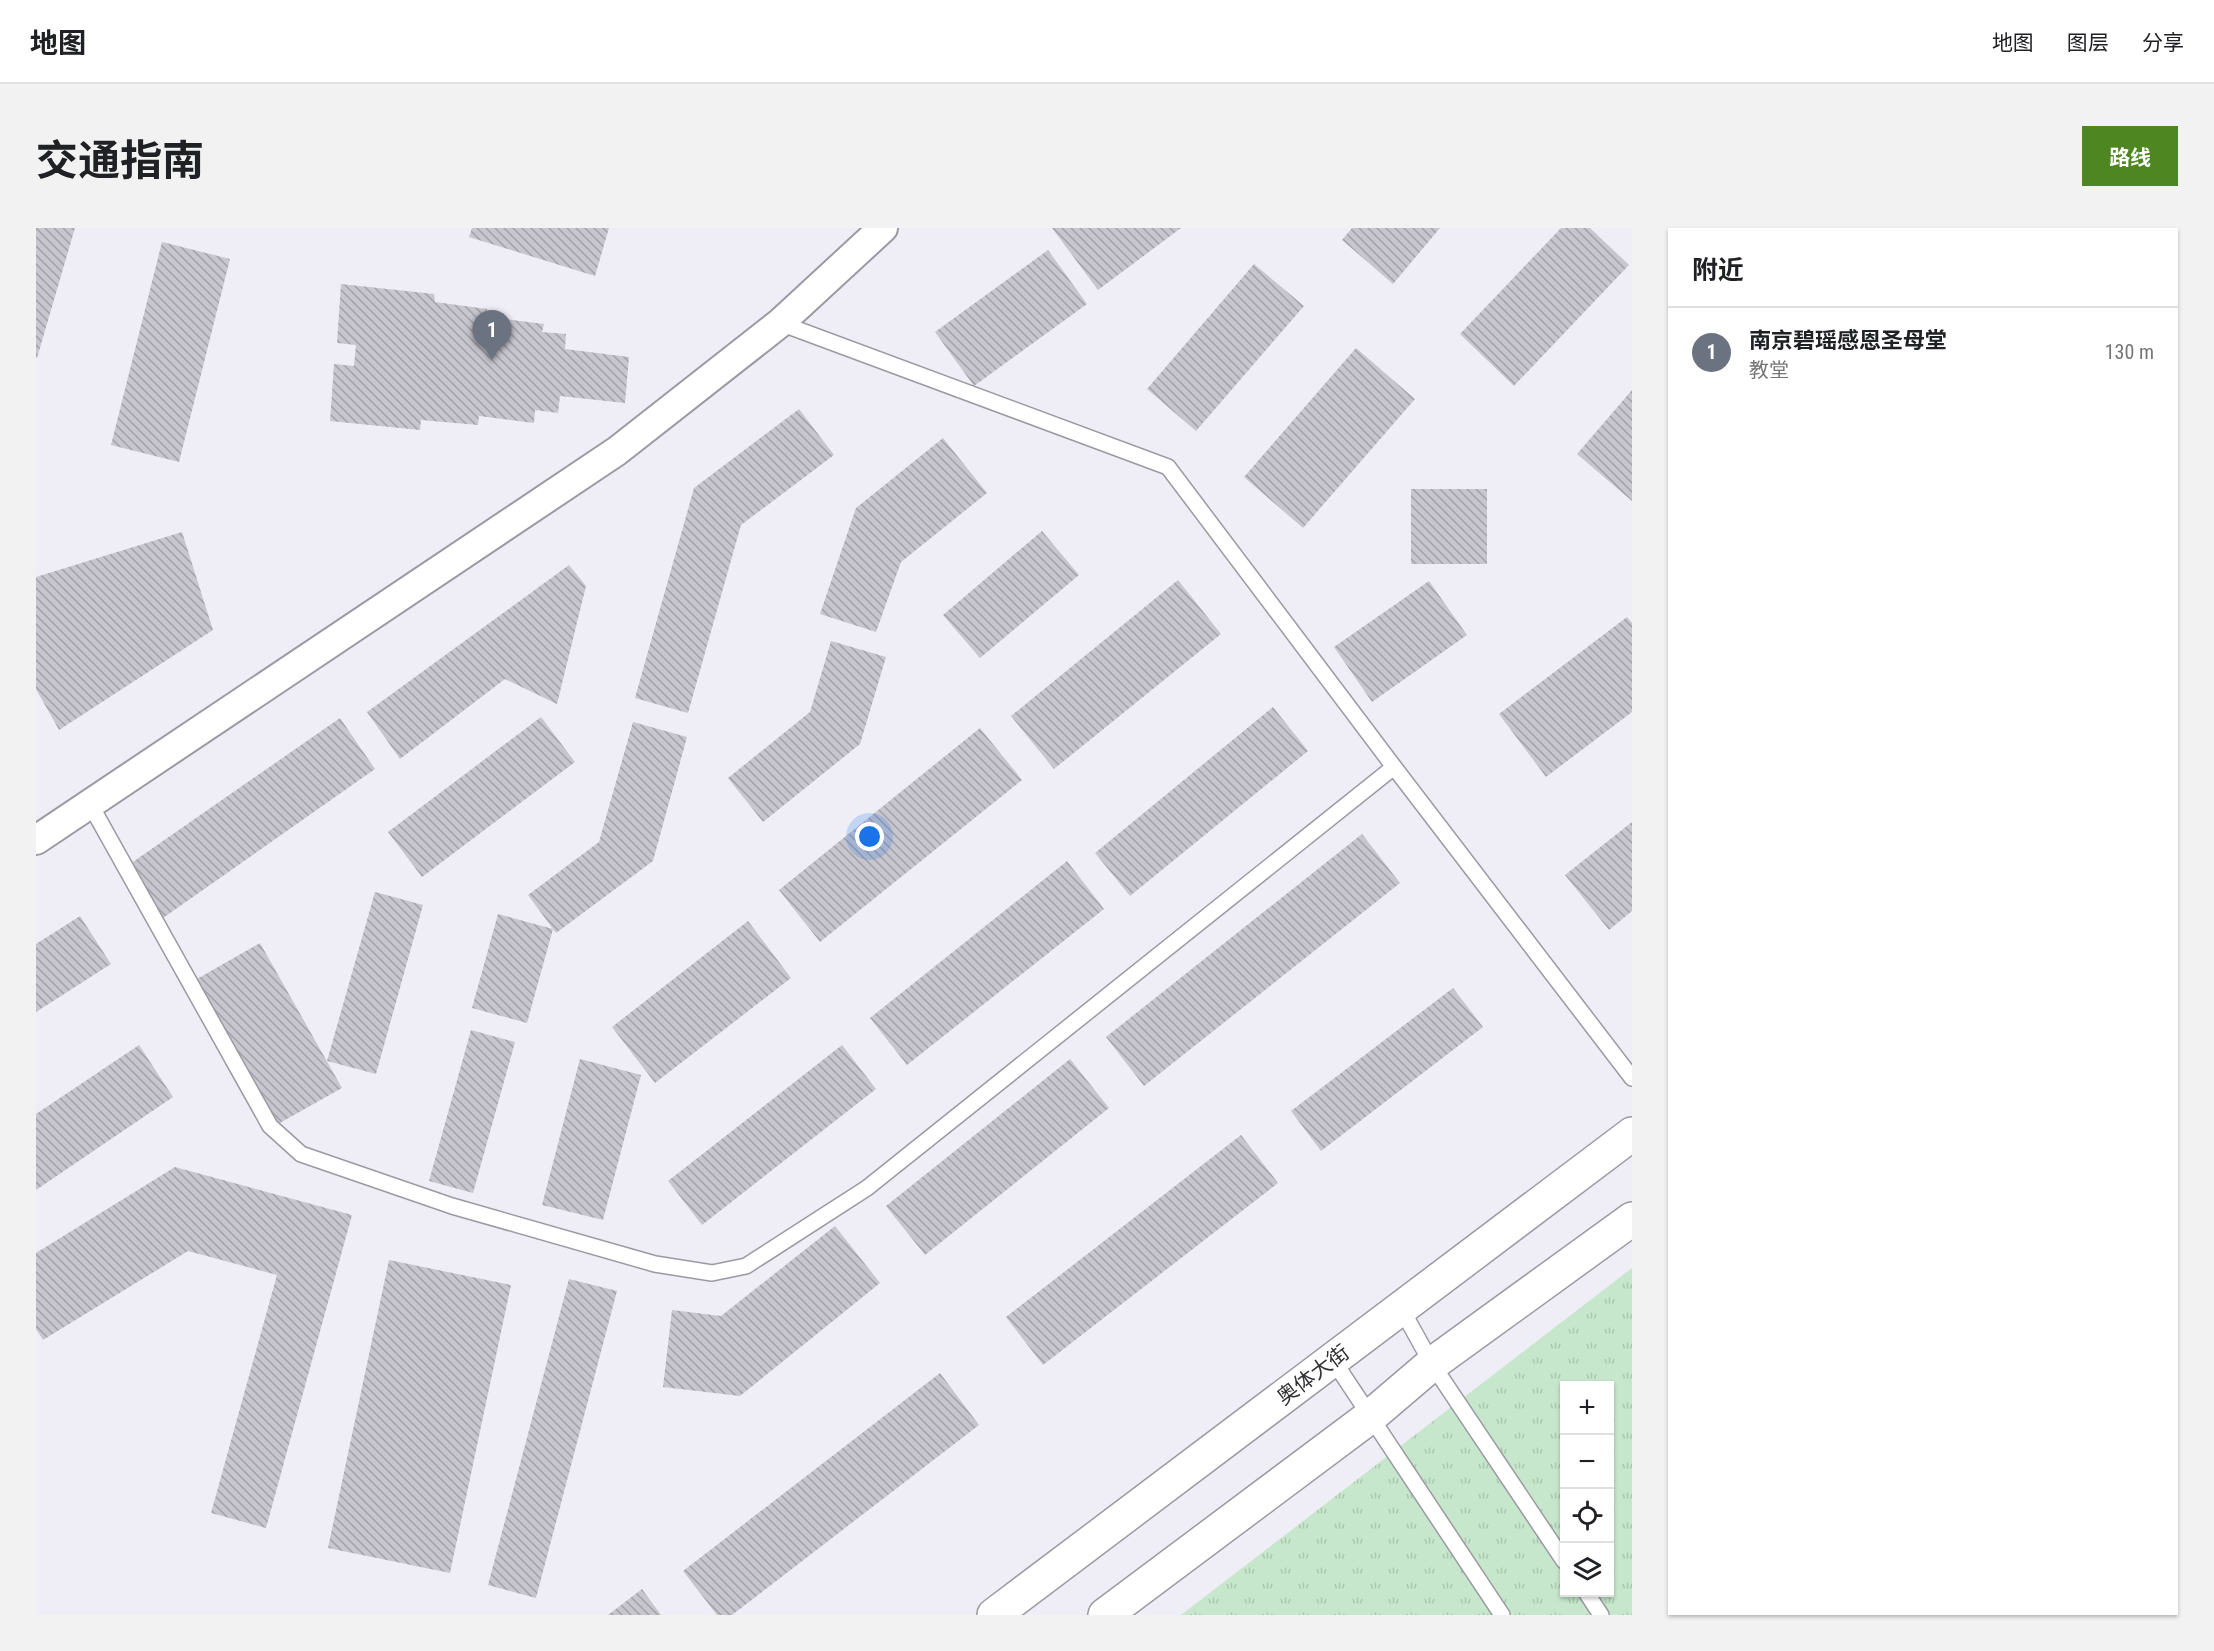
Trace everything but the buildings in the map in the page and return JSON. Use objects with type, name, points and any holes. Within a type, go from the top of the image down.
[{"type":"main road","name":"奥体大街","points":[[994,1615],[1632,1134]]},
{"type":"main road","points":[[1106,1615],[1371,1416],[1432,1364],[1632,1219]]},
{"type":"street","points":[[36,840],[617,451],[780,323],[883,228]]},
{"type":"lane","points":[[780,323],[1168,467],[1394,768],[1632,1078]]},
{"type":"lane","points":[[90,804],[270,1126],[301,1154],[452,1206],[655,1264],[712,1273],[746,1266],[867,1188],[1394,768]]},
{"type":"lane","points":[[1401,1308],[1432,1364],[1560,1555]]},
{"type":"lane","points":[[1333,1360],[1502,1615]]},
{"type":"lane","points":[[1589,1597],[1601,1615]]},
{"type":"green space","points":[[1632,1268],[1632,1615],[1181,1615]]},
{"type":"place","name":"南京碧瑶感恩圣母堂","points":[[492,360]]}]
